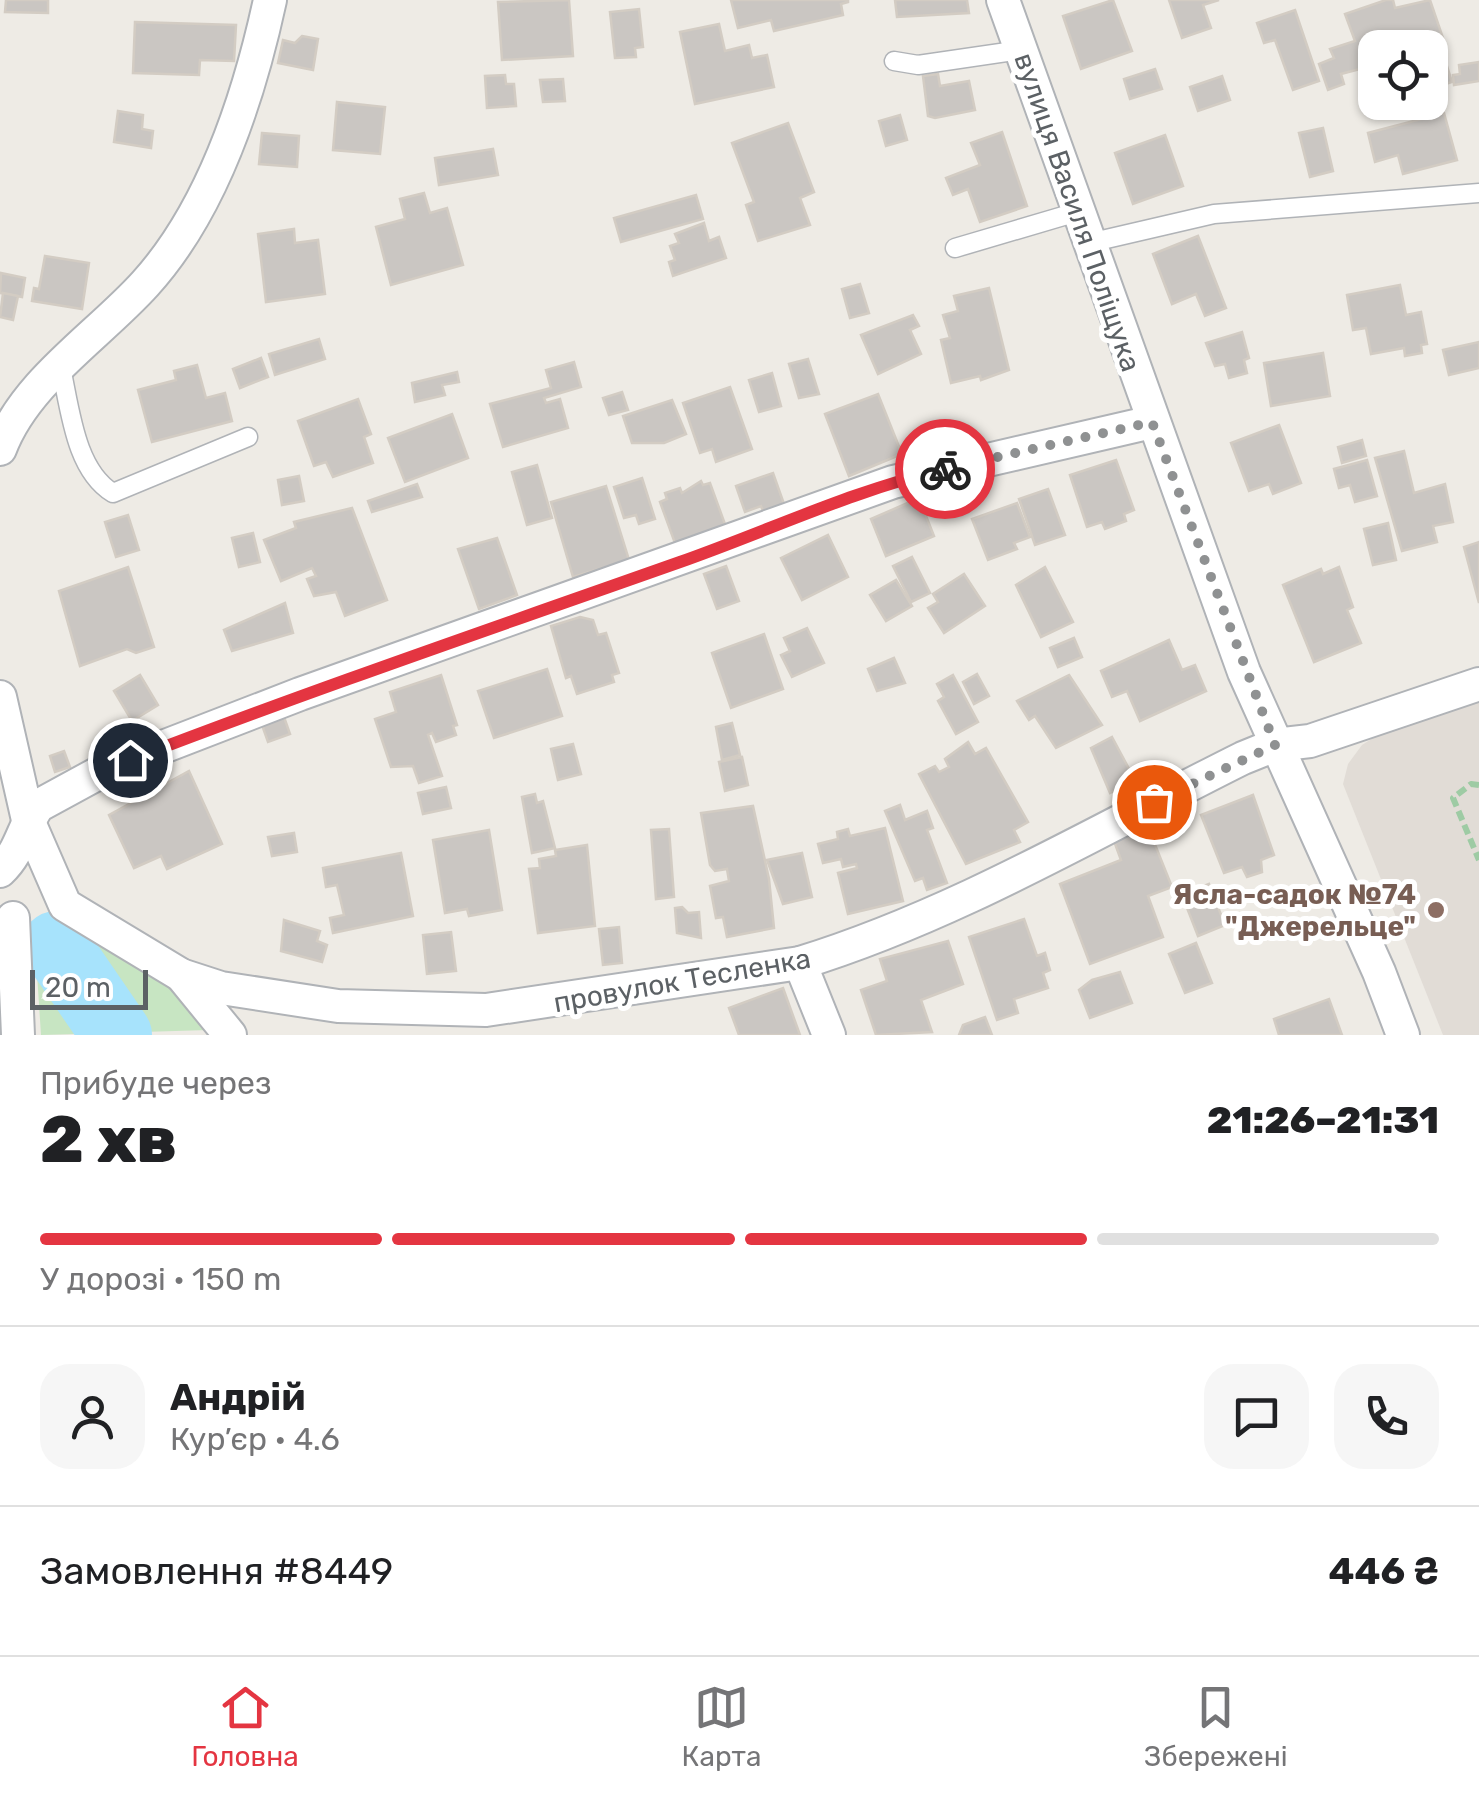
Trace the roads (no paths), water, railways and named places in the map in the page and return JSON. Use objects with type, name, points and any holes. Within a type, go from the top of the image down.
[{"type":"street","points":[[0,449],[23,404],[148,281],[184,229],[208,186],[254,71],[270,0]]},
{"type":"street","name":"вулиця Василя Поліщука","points":[[1003,0],[1152,422],[1275,745],[1356,921],[1403,1035]]},
{"type":"street","points":[[0,871],[24,841],[28,820],[38,806],[106,769],[425,648],[684,561],[894,482],[1152,422]]},
{"type":"street","name":"провулок Тесленка","points":[[0,697],[28,820],[55,890],[73,913],[181,975],[221,988],[338,1006],[486,1010],[800,962],[929,916],[1275,745],[1310,741],[1479,684]]},
{"type":"street","points":[[18,1035],[6,919],[45,912],[73,913]]},
{"type":"street","points":[[800,962],[829,1035]]},
{"type":"street","points":[[181,975],[230,1035]]},
{"type":"lane","points":[[894,61],[918,65],[1021,50]]},
{"type":"lane","points":[[1089,243],[1214,214],[1479,192]]},
{"type":"lane","points":[[954,248],[1077,212]]},
{"type":"lane","points":[[62,368],[82,453],[101,486],[112,492],[248,437]]},
{"type":"waterway","points":[[56,946],[117,1035]]},
{"type":"place","name":"Ясла-садок №74 \"Джерельце\"","points":[[1436,910]]}]
